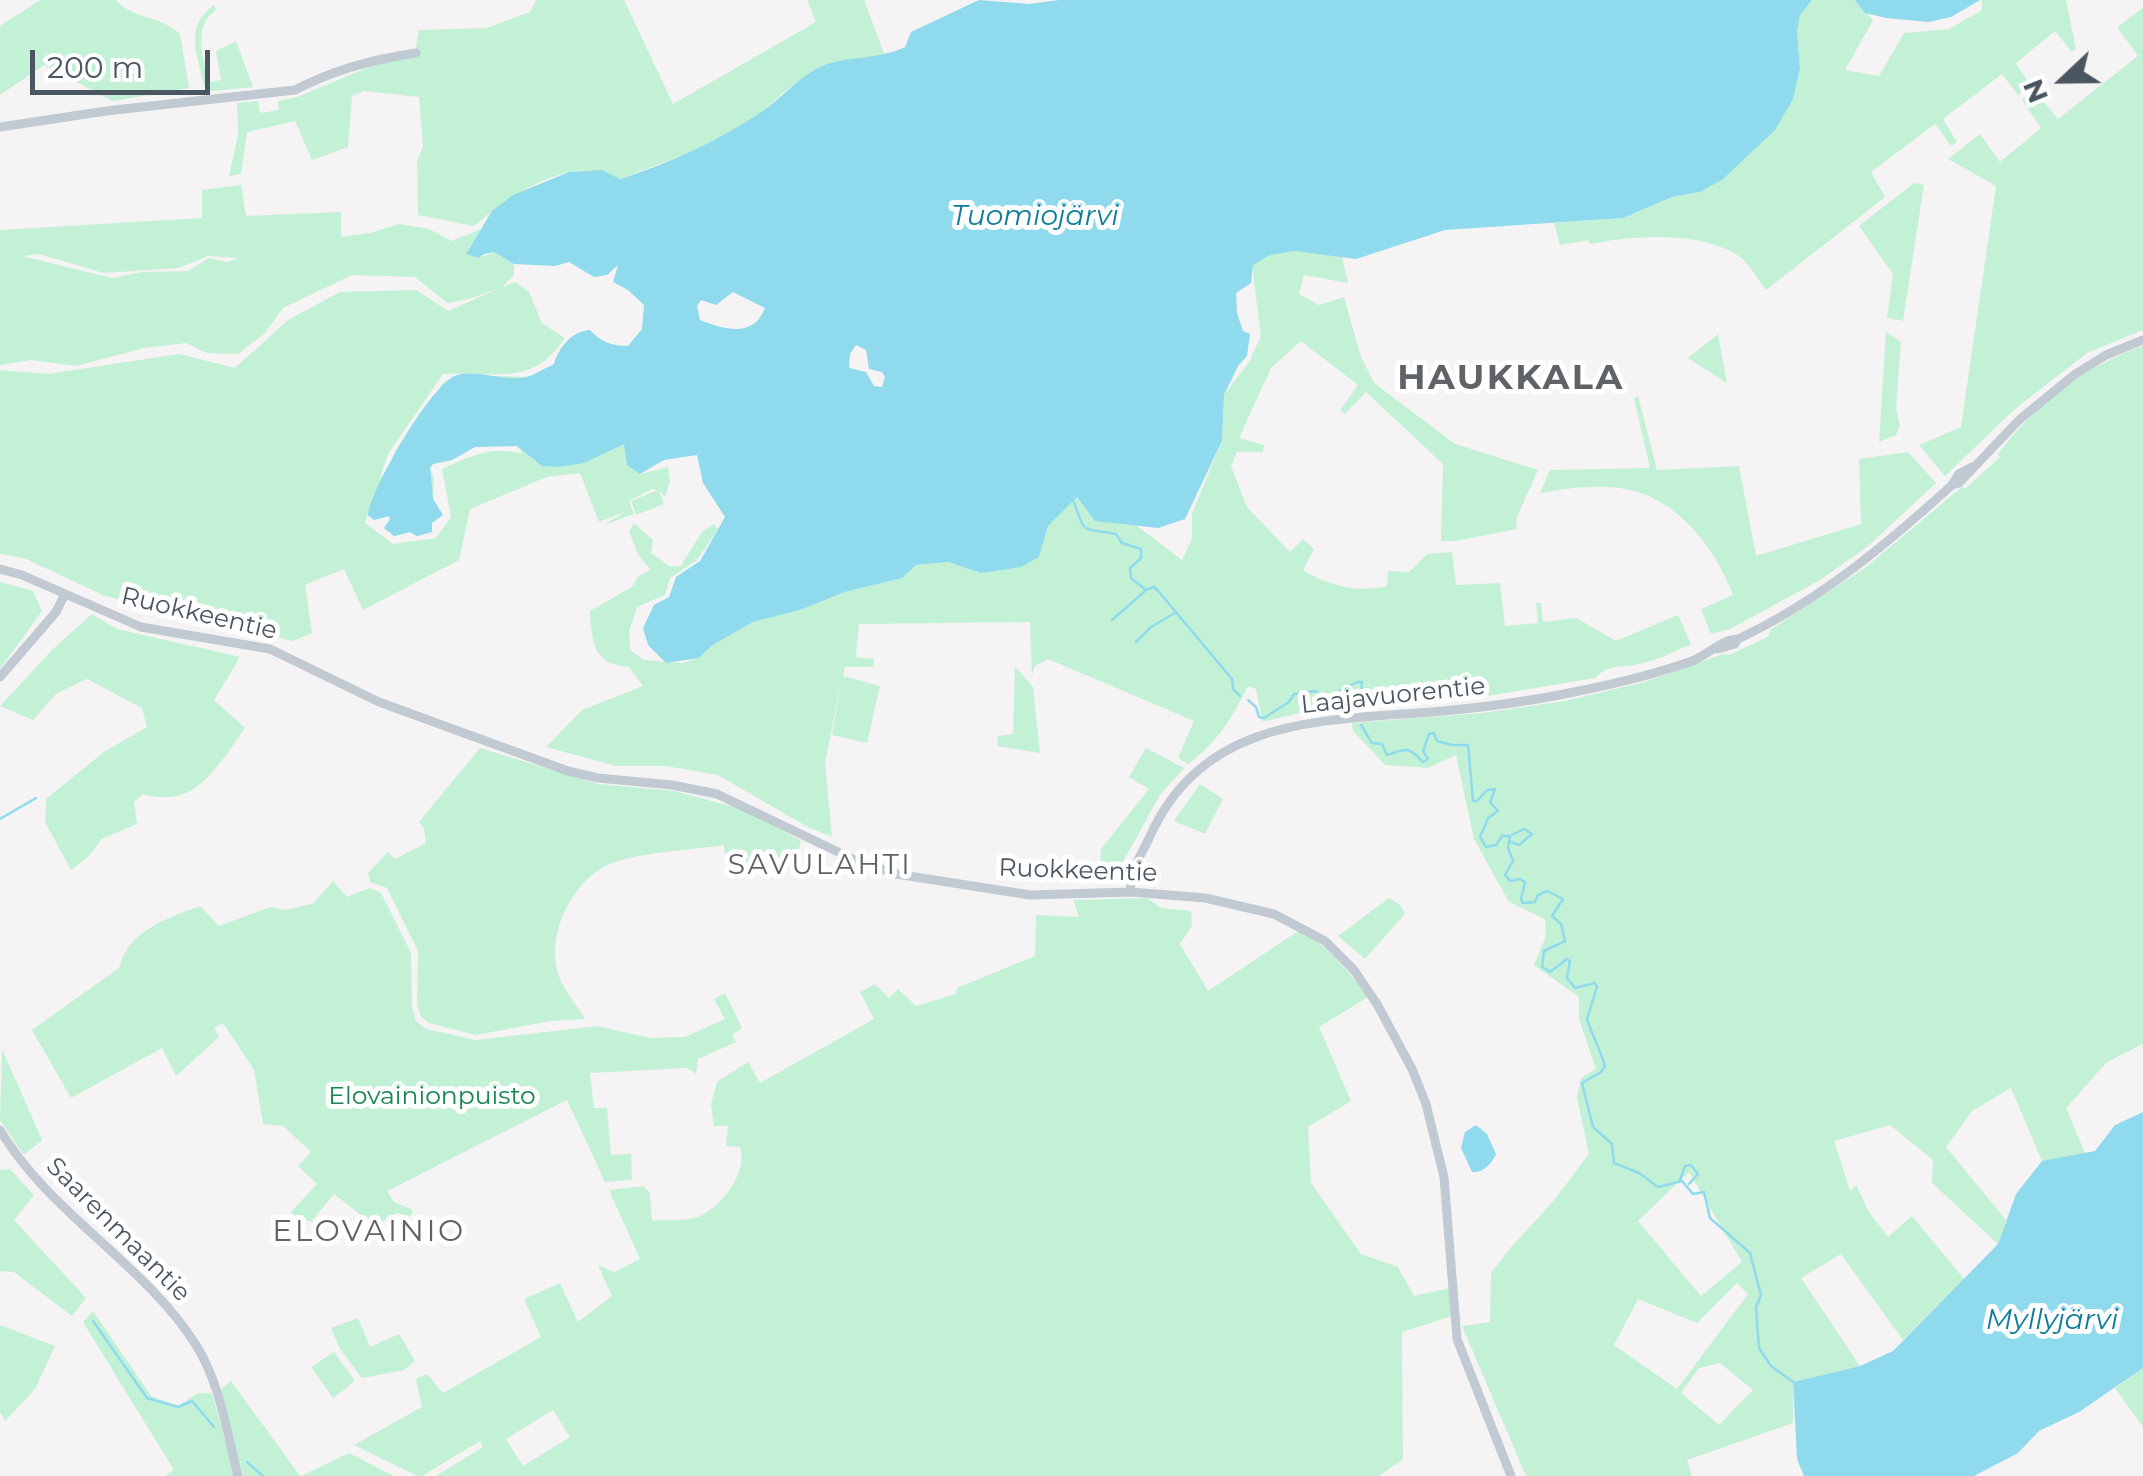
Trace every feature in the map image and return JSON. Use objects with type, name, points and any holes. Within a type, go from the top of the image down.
[{"type":"street","points":[[0,128],[106,111],[295,90],[379,58],[416,52]]},
{"type":"street","name":"Laajavuorentie","points":[[1131,892],[1129,879],[1156,823],[1181,788],[1230,746],[1262,732],[1309,722],[1518,704],[1632,680],[1718,649],[1732,638],[1738,639],[1800,606],[1846,576],[1964,478],[2019,420],[2074,375],[2143,340]]},
{"type":"street","name":"Ruokkeentie","points":[[0,569],[140,627],[270,649],[378,702],[568,771],[717,794],[880,869],[1030,895],[1131,892],[1205,898],[1257,908],[1325,941],[1366,986],[1412,1069],[1433,1126],[1447,1201],[1457,1339],[1511,1476]]},
{"type":"street","points":[[0,677],[56,612],[65,594]]},
{"type":"street","name":"Saarenmaantie","points":[[0,1130],[40,1183],[178,1318],[199,1349],[214,1386],[238,1476]]},
{"type":"green space","points":[[40,0],[116,0],[130,11],[173,28],[180,34],[189,88],[113,101],[44,65],[0,95],[0,26]]},
{"type":"green space","points":[[536,0],[624,0],[673,104],[816,22],[807,0],[864,0],[885,56],[823,65],[761,113],[705,147],[619,179],[581,171],[542,181],[474,226],[418,215],[417,160],[423,147],[419,97],[364,91],[352,96],[348,147],[312,160],[295,121],[247,132],[241,174],[229,176],[238,135],[237,103],[258,101],[260,113],[279,110],[278,101],[379,63],[414,58],[419,30],[487,28],[530,12]]},
{"type":"green space","points":[[1812,0],[1855,0],[1873,20],[1845,70],[1879,76],[1904,33],[1949,29],[1982,10],[1982,0],[2066,0],[2076,49],[2072,52],[2055,31],[2016,63],[2030,85],[2018,95],[2002,74],[1943,119],[1957,142],[1951,146],[1935,124],[1871,172],[1885,197],[1766,290],[1740,257],[1703,241],[1645,237],[1560,245],[1554,223],[1623,218],[1672,197],[1700,192],[1722,180],[1800,68],[1800,15]]},
{"type":"green space","points":[[214,5],[216,10],[208,17],[201,34],[208,82],[221,80],[216,51],[236,41],[253,87],[211,91],[204,86],[196,32],[204,14]]},
{"type":"green space","points":[[2143,8],[2143,330],[2087,353],[2015,409],[1945,476],[1919,445],[1961,427],[1996,186],[1948,159],[1980,134],[2000,162],[2041,128],[2022,100],[2034,90],[2058,119],[2138,56],[2117,27]]},
{"type":"green space","points":[[1914,183],[1924,185],[1903,321],[1887,318],[1893,274],[1859,226]]},
{"type":"green space","points":[[241,185],[246,216],[341,212],[341,237],[399,224],[429,229],[452,241],[481,229],[467,252],[479,258],[494,252],[514,264],[514,275],[502,287],[515,282],[529,292],[542,323],[565,338],[539,365],[525,371],[443,374],[388,454],[380,478],[444,382],[458,375],[527,377],[624,443],[640,474],[668,467],[670,482],[665,497],[659,491],[664,504],[636,515],[631,501],[658,490],[652,489],[629,501],[634,514],[604,525],[626,511],[599,522],[580,473],[547,477],[470,509],[459,560],[363,610],[344,569],[305,585],[312,633],[293,641],[105,596],[24,558],[0,554],[0,370],[48,374],[179,354],[235,368],[288,320],[340,292],[416,290],[448,311],[500,288],[447,303],[415,277],[352,275],[283,308],[264,334],[238,354],[207,353],[186,343],[144,348],[76,366],[31,360],[0,365],[0,230],[202,218],[202,190]],"holes":[[[39,254],[104,273],[179,268],[208,256],[239,258],[227,262],[209,258],[188,271],[142,272],[112,278],[22,256]],[[475,446],[517,446],[523,454],[492,451],[442,469],[451,517],[436,538],[393,544],[365,523],[367,515],[374,520],[389,516],[384,528],[394,536],[432,532],[432,523],[443,515],[433,499],[430,468]]]},
{"type":"green space","points":[[1294,251],[1342,257],[1348,283],[1304,275],[1299,294],[1319,305],[1344,297],[1361,357],[1374,383],[1455,444],[1538,470],[1516,519],[1517,529],[1441,541],[1443,464],[1366,392],[1345,414],[1340,410],[1358,385],[1301,341],[1271,368],[1239,438],[1264,445],[1263,452],[1237,452],[1231,466],[1247,507],[1290,552],[1303,539],[1314,549],[1303,570],[1344,587],[1376,588],[1387,586],[1388,571],[1409,572],[1427,554],[1452,552],[1456,585],[1500,583],[1505,626],[1538,623],[1536,603],[1541,603],[1543,622],[1576,618],[1616,641],[1678,615],[1691,644],[1649,662],[1609,669],[1595,678],[1487,696],[1369,702],[1262,722],[1256,689],[1248,686],[1223,729],[1188,764],[1178,758],[1194,721],[1048,659],[1035,666],[1032,675],[1030,622],[859,624],[856,657],[874,659],[874,667],[845,667],[843,676],[880,686],[867,743],[832,735],[841,683],[825,763],[832,837],[718,775],[666,766],[616,766],[546,747],[582,710],[643,686],[629,667],[601,656],[592,633],[590,611],[632,587],[638,576],[651,570],[639,556],[629,532],[634,523],[653,540],[651,553],[669,566],[680,567],[702,532],[714,524],[718,529],[697,560],[670,578],[665,595],[637,607],[629,631],[630,650],[644,660],[682,663],[699,658],[711,646],[753,622],[901,578],[916,565],[948,562],[981,573],[1039,557],[1048,526],[1077,496],[1095,520],[1133,523],[1182,560],[1192,539],[1192,513],[1222,441],[1224,395],[1249,362],[1261,336],[1252,265],[1270,255]]},
{"type":"green space","points":[[1886,332],[1901,342],[1896,409],[1900,426],[1896,435],[1879,442]]},
{"type":"green space","points":[[1718,334],[1727,383],[1688,358]]},
{"type":"green space","points":[[2143,346],[2143,1044],[2107,1062],[2066,1108],[2086,1155],[2042,1161],[2011,1088],[1972,1111],[1946,1147],[2006,1220],[1998,1244],[1932,1183],[1933,1160],[1890,1125],[1834,1141],[1850,1191],[1856,1185],[1869,1212],[1888,1237],[1912,1216],[1964,1279],[1903,1340],[1841,1254],[1801,1278],[1860,1366],[1793,1382],[1793,1423],[1687,1460],[1692,1476],[1526,1476],[1462,1326],[1490,1322],[1491,1273],[1589,1154],[1577,1098],[1581,1078],[1596,1069],[1579,1019],[1579,997],[1534,965],[1546,936],[1545,919],[1509,902],[1474,839],[1456,755],[1428,768],[1385,765],[1353,731],[1352,723],[1482,713],[1565,701],[1645,682],[1729,655],[1768,637],[1770,630],[1865,568],[1962,487],[1966,488],[2000,457],[1998,454],[2012,436],[2063,389]],"holes":[[[1689,1172],[1742,1262],[1701,1296],[1638,1221]],[[1737,1283],[1748,1294],[1677,1389],[1614,1345],[1638,1299],[1697,1323]],[[1720,1363],[1753,1390],[1719,1425],[1681,1393],[1699,1368]]]},
{"type":"green space","points":[[1638,396],[1657,470],[1739,466],[1756,556],[1861,524],[1859,459],[1908,452],[1936,483],[1868,546],[1820,580],[1730,629],[1711,634],[1701,609],[1733,595],[1716,560],[1678,514],[1645,494],[1626,489],[1583,487],[1540,493],[1550,470],[1650,468],[1634,398]]},
{"type":"green space","points":[[0,582],[33,591],[42,611],[0,669]]},
{"type":"green space","points":[[92,614],[117,629],[240,657],[214,700],[245,728],[204,781],[178,796],[143,794],[134,802],[137,824],[102,839],[71,870],[45,822],[46,799],[104,752],[147,727],[142,708],[87,679],[56,694],[33,720],[0,706]]},
{"type":"green space","points":[[1015,666],[1033,687],[1040,753],[997,746],[998,736],[1013,734]]},
{"type":"green space","points":[[480,748],[598,784],[674,791],[745,810],[801,841],[793,868],[728,877],[724,845],[615,862],[586,880],[565,910],[559,927],[556,962],[560,979],[585,1019],[550,1021],[476,1035],[429,1023],[421,1017],[417,1005],[418,951],[387,888],[370,882],[368,873],[388,852],[395,859],[426,843],[419,822]]},
{"type":"green space","points":[[1146,748],[1184,768],[1160,795],[1114,878],[1099,885],[1101,849],[1149,789],[1129,777]]},
{"type":"green space","points":[[1200,784],[1223,799],[1205,834],[1174,821]]},
{"type":"green space","name":"Elovainionpuisto","points":[[333,881],[347,897],[370,888],[381,893],[411,953],[412,1007],[416,1021],[426,1029],[476,1040],[597,1026],[650,1038],[685,1037],[725,1019],[714,999],[725,993],[742,1028],[732,1035],[736,1042],[698,1059],[696,1074],[687,1068],[590,1073],[594,1108],[607,1108],[611,1155],[631,1154],[632,1180],[605,1182],[567,1100],[387,1191],[394,1202],[413,1210],[410,1217],[397,1213],[375,1226],[334,1194],[311,1222],[290,1213],[317,1184],[298,1166],[311,1152],[283,1126],[263,1124],[254,1070],[223,1023],[214,1028],[219,1037],[176,1076],[162,1048],[71,1098],[32,1030],[119,968],[140,935],[162,921],[200,906],[219,926],[270,907],[287,910],[314,903]]},
{"type":"green space","points":[[1147,898],[1161,908],[1191,911],[1192,926],[1180,944],[1208,991],[1300,930],[1329,952],[1368,997],[1319,1027],[1351,1101],[1308,1127],[1311,1183],[1361,1254],[1398,1267],[1414,1296],[1450,1288],[1452,1316],[1402,1332],[1403,1459],[1379,1476],[436,1476],[483,1447],[480,1441],[417,1476],[354,1445],[422,1407],[416,1379],[427,1374],[443,1393],[541,1337],[524,1299],[560,1283],[578,1322],[612,1296],[598,1265],[614,1272],[640,1259],[609,1190],[643,1186],[650,1193],[652,1221],[697,1217],[718,1203],[737,1177],[742,1157],[740,1147],[726,1146],[728,1126],[714,1126],[711,1104],[717,1082],[748,1062],[760,1083],[874,1019],[860,992],[875,984],[889,998],[898,989],[916,1006],[956,994],[957,988],[1035,956],[1036,915],[1079,917],[1073,900]],"holes":[[[553,1410],[570,1437],[523,1466],[506,1439]]]},
{"type":"green space","points":[[1389,898],[1405,914],[1365,959],[1338,936]]},
{"type":"green space","points":[[2,1049],[42,1140],[24,1155],[0,1120]]},
{"type":"green space","points":[[10,1169],[34,1195],[14,1220],[86,1298],[72,1316],[14,1272],[0,1271],[0,1170]]},
{"type":"green space","points":[[93,1311],[151,1396],[178,1406],[198,1393],[212,1393],[235,1476],[165,1476],[174,1470],[83,1322]]},
{"type":"green space","points":[[358,1318],[370,1347],[399,1334],[415,1361],[404,1370],[362,1378],[340,1349],[331,1328]]},
{"type":"green space","points":[[0,1325],[55,1346],[35,1389],[5,1421],[0,1412]]},
{"type":"green space","points":[[334,1352],[355,1381],[333,1398],[311,1367]]},
{"type":"green space","points":[[2143,1368],[2143,1427],[2115,1388]]},
{"type":"green space","points":[[231,1381],[300,1476],[243,1476],[220,1390]]},
{"type":"green space","points":[[349,1453],[394,1476],[301,1476]]},
{"type":"water","name":"Tuomiojärvi","points":[[979,0],[1029,4],[1059,0],[1812,0],[1800,15],[1800,68],[1793,99],[1775,130],[1722,180],[1700,192],[1672,197],[1623,218],[1445,230],[1356,259],[1294,251],[1270,255],[1253,265],[1251,283],[1236,293],[1243,331],[1250,334],[1247,356],[1224,395],[1222,441],[1185,519],[1158,528],[1095,521],[1077,497],[1048,526],[1039,557],[1021,567],[981,573],[948,562],[916,565],[902,578],[753,622],[711,646],[699,658],[666,663],[648,645],[643,628],[654,605],[669,597],[676,577],[700,561],[725,517],[703,483],[697,455],[664,460],[640,474],[627,465],[624,444],[584,463],[558,467],[542,466],[517,446],[475,447],[430,468],[433,499],[443,515],[432,523],[432,532],[394,536],[384,528],[389,516],[374,520],[368,515],[404,438],[446,382],[465,374],[526,377],[554,364],[563,346],[577,333],[590,330],[607,343],[628,346],[642,329],[644,305],[613,282],[618,265],[607,275],[594,277],[569,262],[555,266],[514,264],[494,252],[479,258],[466,254],[492,211],[513,195],[569,172],[602,170],[620,179],[675,159],[760,113],[813,71],[831,63],[905,47],[911,32]],"holes":[[[733,292],[765,308],[760,318],[737,329],[700,320],[697,306],[701,300],[716,305]],[[856,345],[866,350],[869,369],[882,372],[882,387],[874,386],[866,372],[849,368],[850,354]]]},
{"type":"water","points":[[1855,0],[1980,0],[1951,17],[1928,22],[1865,13]]},
{"type":"water","name":"Myllyjärvi","points":[[2143,1112],[2143,1368],[2079,1412],[2039,1431],[2018,1453],[1974,1476],[1804,1476],[1797,1459],[1793,1382],[1860,1366],[1893,1351],[1998,1244],[2016,1194],[2042,1161],[2095,1151],[2115,1125]]},
{"type":"water","points":[[1476,1125],[1487,1134],[1496,1154],[1487,1167],[1472,1172],[1461,1148],[1465,1132]]},
{"type":"waterway","points":[[1073,500],[1086,528],[1116,534],[1122,543],[1141,549],[1141,558],[1130,568],[1131,578],[1146,590],[1154,587],[1159,592],[1232,679],[1233,689],[1240,696]]},
{"type":"waterway","points":[[1112,620],[1145,591]]},
{"type":"waterway","points":[[1136,642],[1151,627],[1175,613]]},
{"type":"waterway","points":[[1248,700],[1259,717],[1264,718],[1289,702],[1294,694],[1315,691],[1325,698],[1362,682],[1360,706]]},
{"type":"waterway","points":[[1361,725],[1372,743],[1382,744],[1387,755],[1409,751],[1423,762],[1428,759],[1423,751],[1429,734],[1434,733],[1437,741],[1468,745],[1473,801],[1495,789],[1490,802],[1498,811],[1488,818],[1480,837],[1486,847],[1496,845],[1502,836],[1510,836],[1508,848],[1513,861],[1505,875],[1510,881],[1525,882],[1523,903],[1535,902],[1538,895],[1547,891],[1563,899],[1552,916],[1561,924],[1565,941],[1544,951],[1542,967],[1550,972],[1567,959],[1567,978],[1575,988],[1595,983],[1597,987],[1587,1019],[1605,1066],[1582,1083],[1593,1127],[1612,1144],[1614,1163],[1639,1173],[1658,1187],[1682,1181],[1693,1194],[1704,1192],[1710,1218],[1750,1253],[1761,1295],[1756,1307],[1759,1348],[1771,1366],[1793,1382]]},
{"type":"waterway","points":[[0,819],[36,798]]},
{"type":"waterway","points":[[1510,836],[1524,829],[1532,834],[1519,845],[1511,842]]},
{"type":"waterway","points":[[1680,1180],[1685,1166],[1691,1165],[1698,1174],[1689,1184]]},
{"type":"waterway","points":[[93,1321],[147,1398],[178,1407],[192,1401],[214,1427]]},
{"type":"waterway","points":[[247,1462],[263,1476]]},
{"type":"district","name":"HAUKKALA","points":[[1511,379]]},
{"type":"district","name":"SAVULAHTI","points":[[820,866]]},
{"type":"district","name":"ELOVAINIO","points":[[369,1232]]}]
